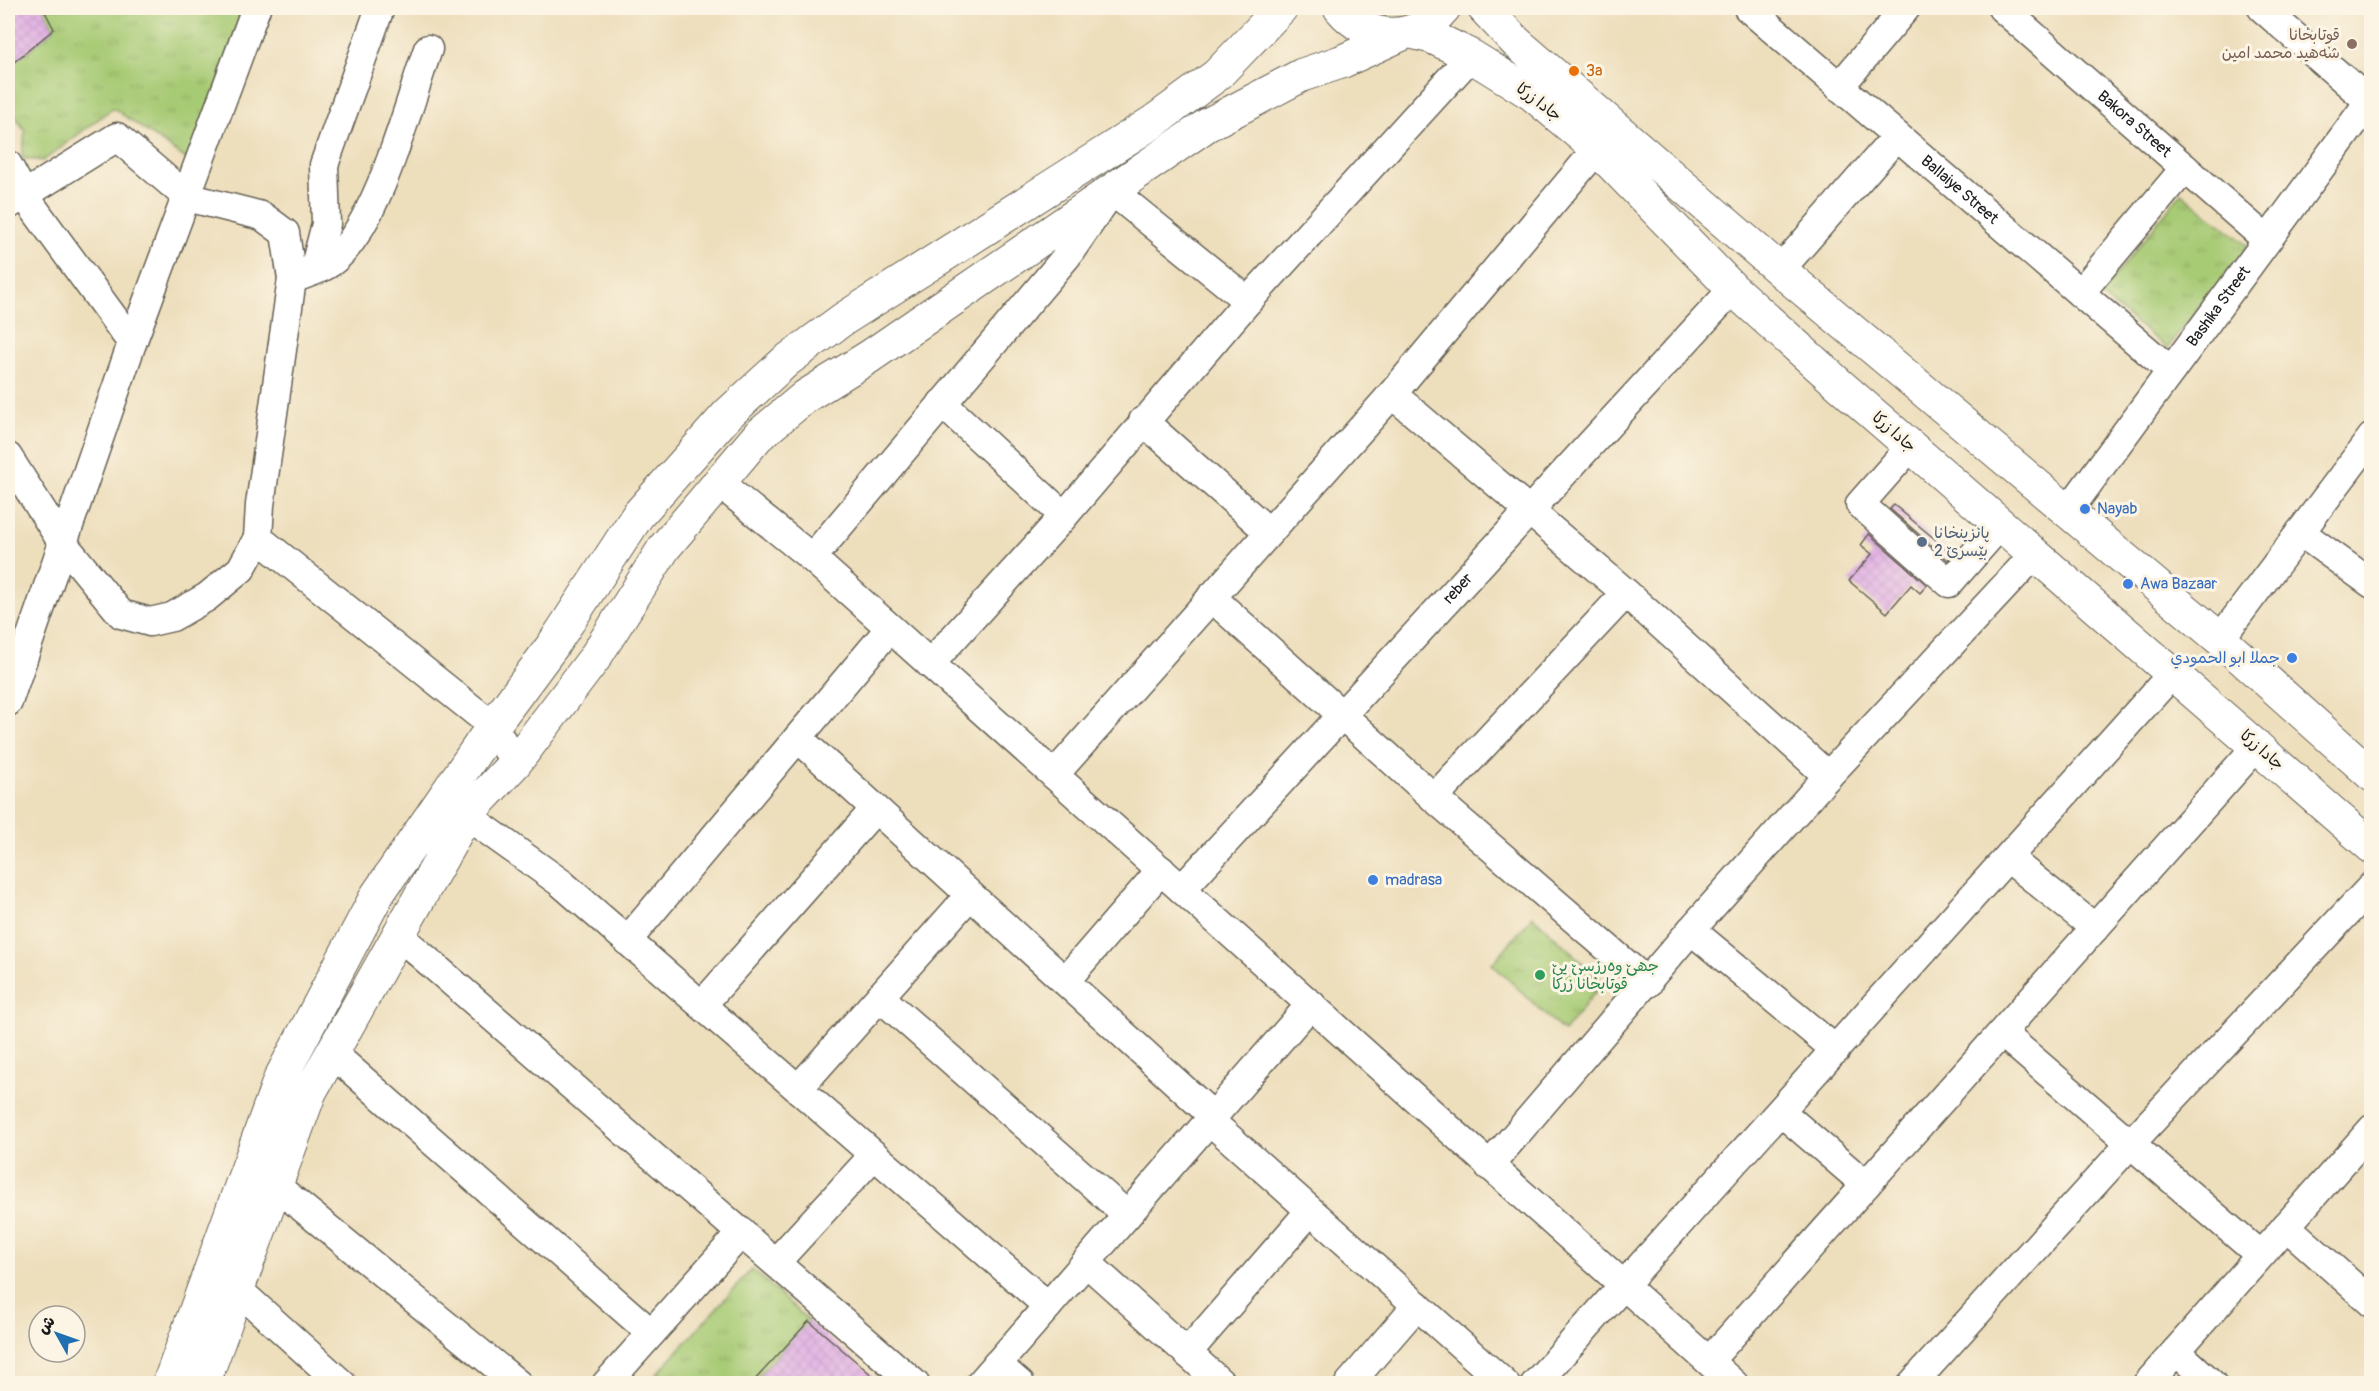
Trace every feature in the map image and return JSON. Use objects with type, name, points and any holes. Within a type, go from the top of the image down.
[{"type":"main road","points":[[169,1383],[280,1079],[377,895],[493,726],[554,645],[638,515],[729,414],[786,361],[842,320],[1153,122],[1217,75],[1281,8]]},
{"type":"main road","name":"جادا زرکا","points":[[1340,8],[1360,26],[1373,32],[1407,33],[1432,37],[1471,56],[1532,94],[1597,149],[1733,289],[1841,386],[2372,847]]},
{"type":"main road","points":[[203,1383],[310,1092],[466,815],[515,763],[594,659],[664,548],[758,436],[806,396],[869,357],[1207,125],[1302,75],[1341,62],[1425,26],[1444,8]]},
{"type":"main road","name":"جادا زرکا","points":[[1484,8],[1516,42],[1780,270],[2220,639],[2372,775]]},
{"type":"main road","points":[[1841,386],[1873,348]]},
{"type":"street","points":[[8,702],[132,343],[256,8]]},
{"type":"street","points":[[8,457],[62,542],[121,614],[150,622],[172,617],[207,597],[242,569],[258,538],[260,505],[303,275],[326,224],[324,165],[380,8]]},
{"type":"street","name":"Ballaiye Street","points":[[1749,8],[2171,371]]},
{"type":"street","points":[[1839,87],[1906,8]]},
{"type":"street","name":"Bakora Street","points":[[2002,8],[2267,240]]},
{"type":"street","points":[[2267,9],[2370,103]]},
{"type":"street","points":[[303,275],[334,260],[358,230],[379,193],[428,49]]},
{"type":"street","points":[[930,664],[1064,516],[1248,301],[1471,56]]},
{"type":"street","name":"Bashika Street","points":[[2068,511],[2370,103]]},
{"type":"street","points":[[1780,270],[1897,136]]},
{"type":"street","points":[[16,200],[117,137],[187,197],[262,216],[285,233],[303,275]]},
{"type":"street","points":[[1054,775],[1392,394],[1597,149]]},
{"type":"street","points":[[8,165],[16,200],[132,343]]},
{"type":"street","points":[[2080,294],[2185,168]]},
{"type":"street","points":[[812,558],[1067,256],[1112,191],[1248,301]]},
{"type":"street","name":"reber","points":[[1065,981],[1341,715],[1733,289]]},
{"type":"street","points":[[1392,394],[1626,593],[1828,776]]},
{"type":"street","points":[[942,403],[1064,516]]},
{"type":"street","points":[[1143,421],[1269,532]]},
{"type":"street","points":[[2220,639],[2372,437]]},
{"type":"street","points":[[1911,446],[1860,504],[1949,583],[2001,524]]},
{"type":"street","points":[[718,482],[812,558],[1734,1383]]},
{"type":"street","points":[[2300,532],[2372,584]]},
{"type":"street","points":[[258,538],[493,726],[515,763]]},
{"type":"street","points":[[1489,1166],[1691,930],[1828,776],[2036,554]]},
{"type":"street","points":[[1434,798],[1626,593]]},
{"type":"street","points":[[1212,597],[1434,798],[1648,982]]},
{"type":"street","points":[[627,941],[890,628]]},
{"type":"street","points":[[1535,1383],[1625,1286],[2173,673]]},
{"type":"street","points":[[798,738],[1065,981],[1310,1211],[1505,1383]]},
{"type":"street","points":[[1709,1361],[2257,746]]},
{"type":"street","points":[[702,1005],[875,809]]},
{"type":"street","points":[[466,815],[561,883],[1048,1306]]},
{"type":"street","points":[[2008,858],[2095,928]]},
{"type":"street","points":[[1912,1383],[2130,1144],[2372,886]]},
{"type":"street","points":[[798,1089],[970,895]]},
{"type":"street","points":[[1691,930],[1836,1050]]},
{"type":"street","points":[[397,934],[915,1383]]},
{"type":"street","points":[[880,997],[1127,1215]]},
{"type":"street","points":[[1020,1383],[988,1374],[1311,1004]]},
{"type":"street","points":[[2002,1033],[2260,1255]]},
{"type":"street","points":[[331,1052],[651,1333]]},
{"type":"street","points":[[1781,1112],[1866,1185]]},
{"type":"street","points":[[2147,1383],[2372,1129]]},
{"type":"street","points":[[776,1262],[874,1155]]},
{"type":"street","points":[[276,1186],[518,1383]]},
{"type":"street","points":[[1187,1353],[1310,1211]]},
{"type":"street","points":[[2286,1226],[2372,1303]]},
{"type":"street","points":[[606,1383],[742,1232]]},
{"type":"street","points":[[1086,1262],[1222,1383]]},
{"type":"street","points":[[238,1290],[342,1383]]},
{"type":"street","points":[[1349,1383],[1418,1305]]},
{"type":"street","points":[[2176,1351],[2212,1383]]},
{"type":"green space","points":[[43,8],[244,8],[192,163],[113,108],[43,161],[22,158],[25,131],[8,104],[8,67],[54,29]]},
{"type":"green space","points":[[2181,193],[2248,246],[2167,348],[2100,295]]},
{"type":"green space","points":[[1533,916],[1603,982],[1564,1032],[1492,964]]},
{"type":"green space","points":[[752,1269],[809,1321],[752,1383],[648,1384]]},
{"type":"building","points":[[8,8],[43,8],[54,29],[8,67]]},
{"type":"building","points":[[1894,505],[1953,554],[1948,560],[1890,509]]},
{"type":"building","points":[[1869,534],[1927,585],[1920,593],[1911,585],[1887,613],[1849,581],[1872,554],[1861,545]]},
{"type":"building","points":[[809,1321],[881,1383],[752,1383]]},
{"type":"place","name":"قوتابخانا شەهید محمد امین","points":[[2352,44]]},
{"type":"place","name":"3a","points":[[1574,71]]},
{"type":"place","name":"Nayab","points":[[2085,509]]},
{"type":"place","name":"پانزینخانا بێسرێ 2","points":[[1922,542]]},
{"type":"place","name":"Awa Bazaar","points":[[2128,584]]},
{"type":"place","name":"جملا ابو الحمودي","points":[[2292,658]]},
{"type":"place","name":"madrasa","points":[[1373,880]]},
{"type":"place","name":"جھێ وەرزسێ یێ قوتابخانا زرکا","points":[[1540,975]]}]
